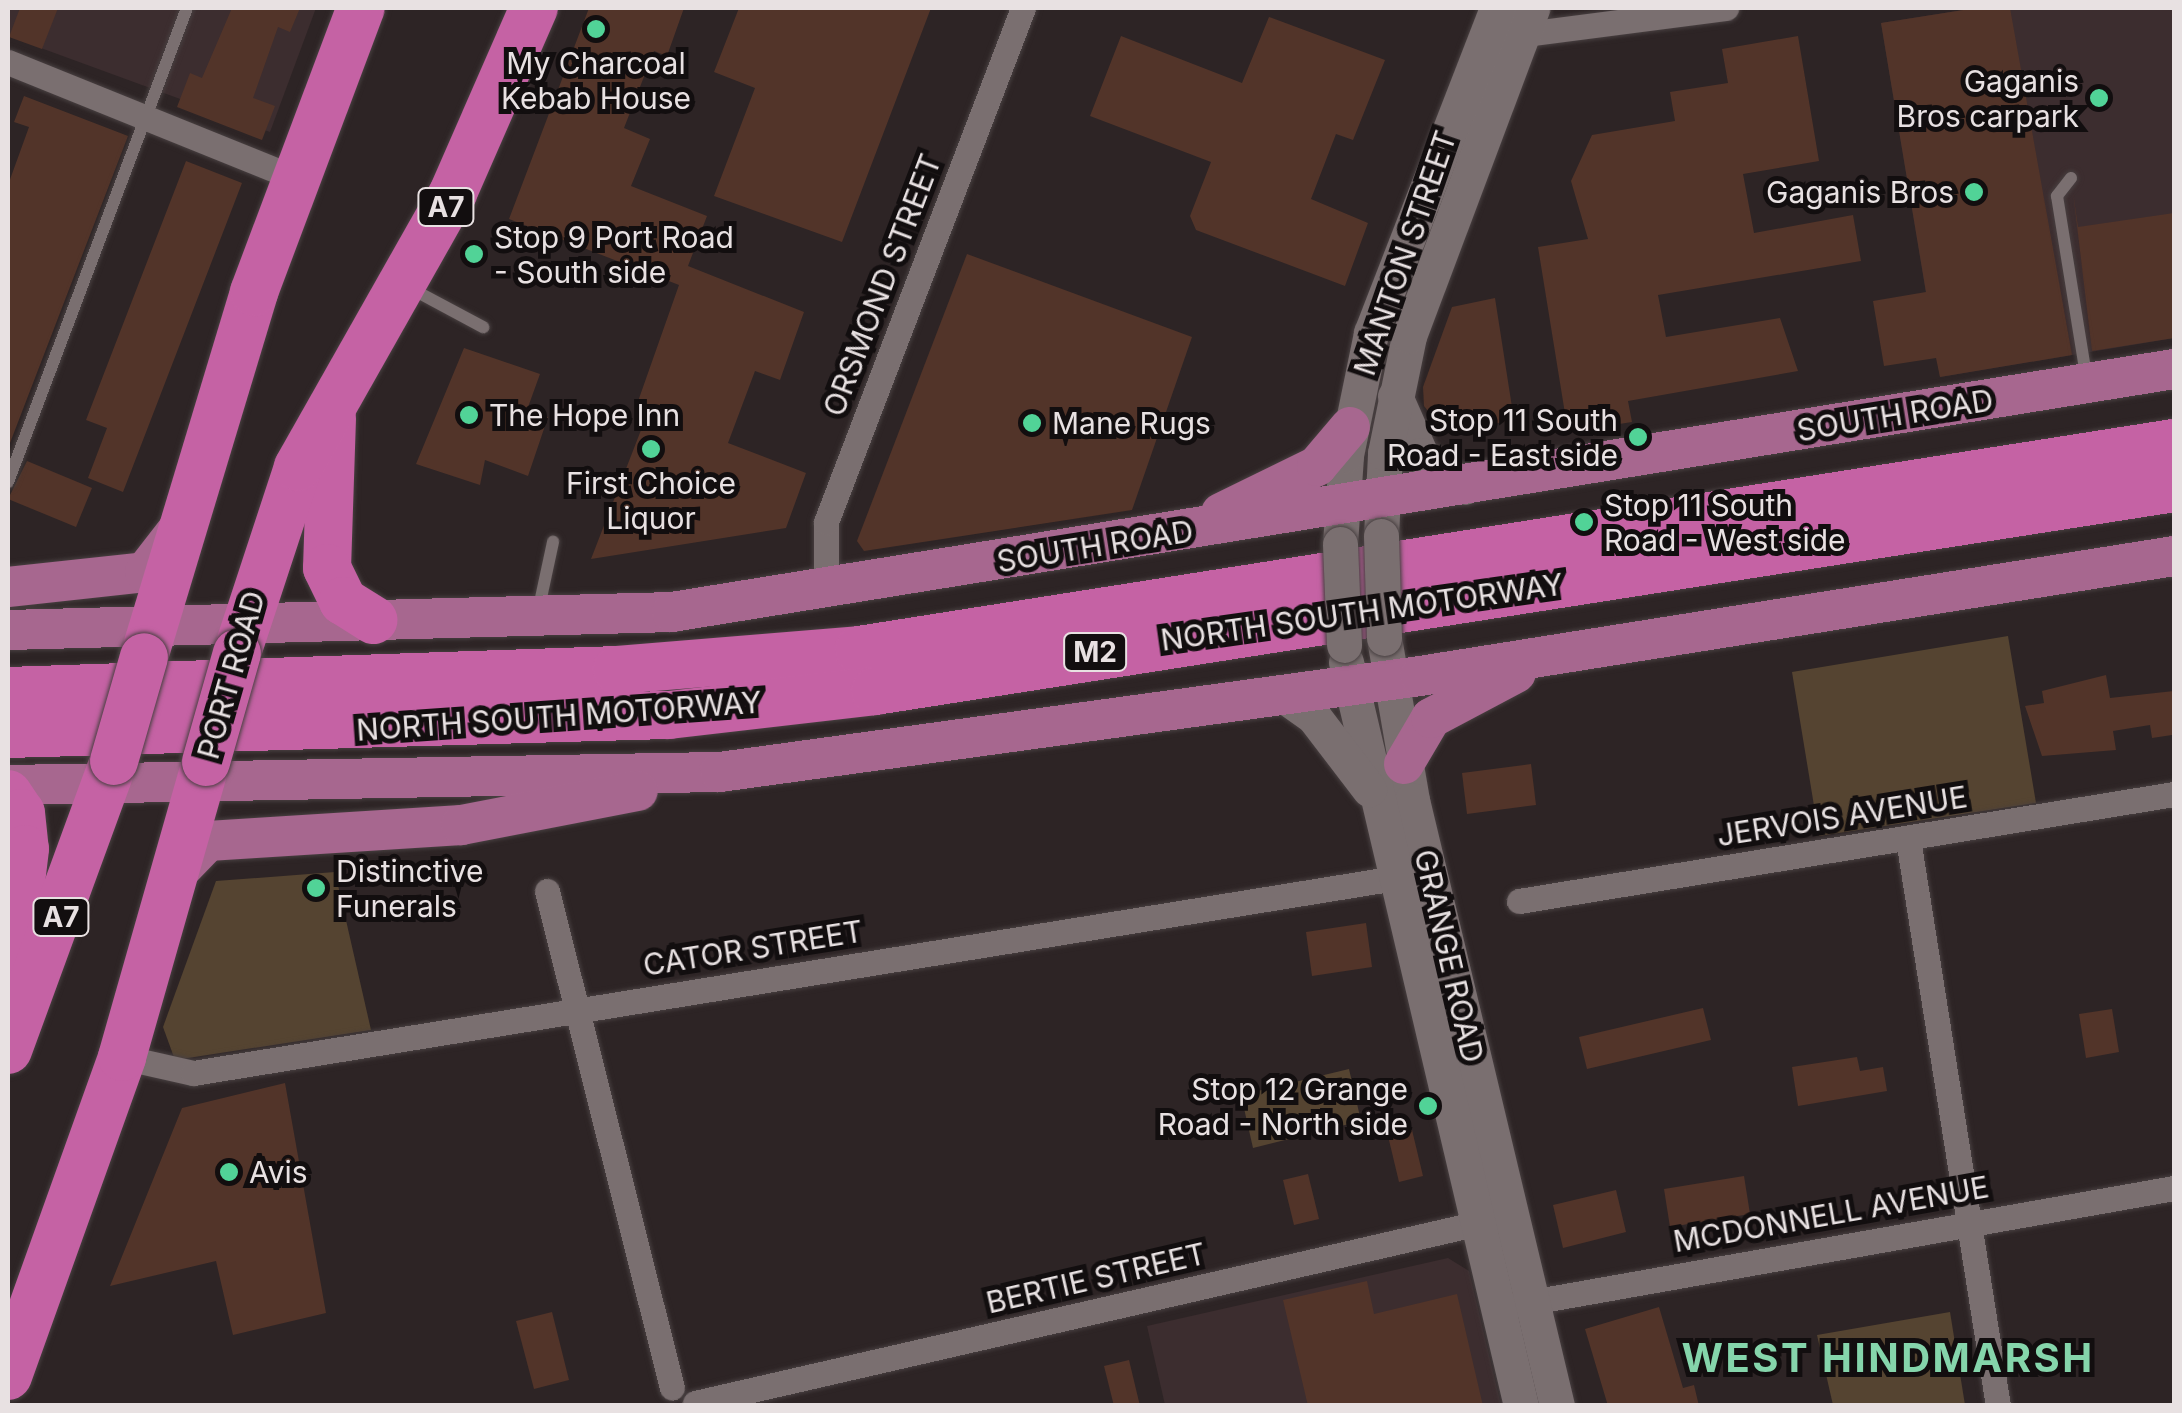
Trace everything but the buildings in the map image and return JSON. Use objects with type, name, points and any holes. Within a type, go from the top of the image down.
[{"type":"highway","name":"A7","points":[[8,1050],[111,772],[183,513],[361,8]]},
{"type":"highway","points":[[324,108],[393,8]]},
{"type":"highway","name":"PORT ROAD","points":[[8,1376],[122,1057],[241,638],[298,467],[334,395],[453,194],[534,8]]},
{"type":"highway","points":[[334,395],[327,568],[343,601],[374,620]]},
{"type":"highway","name":"NORTH SOUTH MOTORWAY","points":[[8,691],[617,670],[859,650],[2174,443]]},
{"type":"highway","name":"NORTH SOUTH MOTORWAY","points":[[8,734],[492,725],[725,708],[2174,488]]},
{"type":"highway","points":[[8,794],[21,813],[24,850],[8,990]]},
{"type":"main road","name":"MANTON STREET","points":[[1382,518],[1395,395],[1509,20]]},
{"type":"main road","name":"MANTON STREET","points":[[1369,683],[1344,646],[1341,525],[1350,427],[1381,306],[1509,20]]},
{"type":"main road","name":"SOUTH ROAD","points":[[8,630],[148,641],[241,638],[374,620],[538,618],[826,589],[1181,532],[1341,525],[1382,518],[1465,486],[2174,369]]},
{"type":"main road","points":[[1395,395],[1421,455],[1465,486]]},
{"type":"main road","points":[[1181,532],[1310,471],[1350,427]]},
{"type":"main road","points":[[8,587],[150,570],[183,513]]},
{"type":"main road","name":"GRANGE ROAD","points":[[1382,518],[1384,638],[1369,683],[1376,798],[1495,1219]]},
{"type":"main road","points":[[173,878],[208,841],[461,825],[720,772],[1369,683],[2174,556]]},
{"type":"main road","points":[[1404,764],[1431,718],[1561,654]]},
{"type":"main road","name":"GRANGE ROAD","points":[[1369,683],[1404,764],[1495,1219],[1516,1305],[1557,1406]]},
{"type":"main road","points":[[1283,695],[1314,717],[1376,798]]},
{"type":"main road","points":[[8,785],[111,772],[720,772]]},
{"type":"main road","name":"GRANGE ROAD","points":[[1516,1305],[1522,1406]]},
{"type":"street","name":"ORSMOND STREET","points":[[826,589],[826,522],[1024,8]]},
{"type":"street","points":[[1509,20],[1726,8]]},
{"type":"street","points":[[8,62],[298,180]]},
{"type":"street","name":"JERVOIS AVENUE","points":[[1519,901],[2174,794]]},
{"type":"street","points":[[1908,838],[1998,1406]]},
{"type":"street","name":"CATOR STREET","points":[[122,1057],[194,1073],[1396,878]]},
{"type":"street","points":[[548,891],[664,1397],[695,1404]]},
{"type":"street","name":"MCDONNELL AVENUE","points":[[1516,1305],[2174,1188]]},
{"type":"street","name":"BERTIE STREET","points":[[695,1404],[1495,1219]]},
{"type":"lane","points":[[8,482],[187,8]]},
{"type":"lane","points":[[2071,178],[2058,196],[2088,384]]},
{"type":"lane","points":[[400,283],[483,326]]},
{"type":"lane","points":[[538,618],[553,542]]},
{"type":"shaded area","points":[[8,8],[316,8],[270,132],[8,36]]},
{"type":"shaded area","name":"Gaganis Bros","points":[[1976,8],[2174,8],[2174,338],[1940,377],[1881,23]]},
{"type":"shaded area","points":[[2008,636],[2036,803],[1819,836],[1792,672]]},
{"type":"shaded area","points":[[335,872],[371,1030],[175,1060],[163,1027],[216,881]]},
{"type":"shaded area","points":[[1349,1069],[1361,1121],[1253,1148],[1241,1095]]},
{"type":"shaded area","points":[[1448,1258],[1469,1271],[1501,1405],[1165,1405],[1147,1326]]},
{"type":"shaded area","points":[[1950,1312],[1965,1405],[1833,1405],[1817,1335]]},
{"type":"place","name":"My Charcoal Kebab House","points":[[596,29]]},
{"type":"place","name":"Gaganis Bros carpark","points":[[2099,98]]},
{"type":"place","name":"Gaganis Bros","points":[[1974,192]]},
{"type":"place","name":"Stop 9 Port Road - South side","points":[[474,254]]},
{"type":"place","name":"The Hope Inn","points":[[469,415]]},
{"type":"place","name":"Mane Rugs","points":[[1032,423]]},
{"type":"place","name":"Stop 11 South Road - East side","points":[[1638,437]]},
{"type":"place","name":"First Choice Liquor","points":[[651,449]]},
{"type":"place","name":"Stop 11 South Road - West side","points":[[1584,522]]},
{"type":"place","name":"Distinctive Funerals","points":[[316,888]]},
{"type":"place","name":"Stop 12 Grange Road - North side","points":[[1428,1106]]},
{"type":"place","name":"Avis","points":[[229,1172]]},
{"type":"district","name":"WEST HINDMARSH","points":[[1888,1358]]}]
